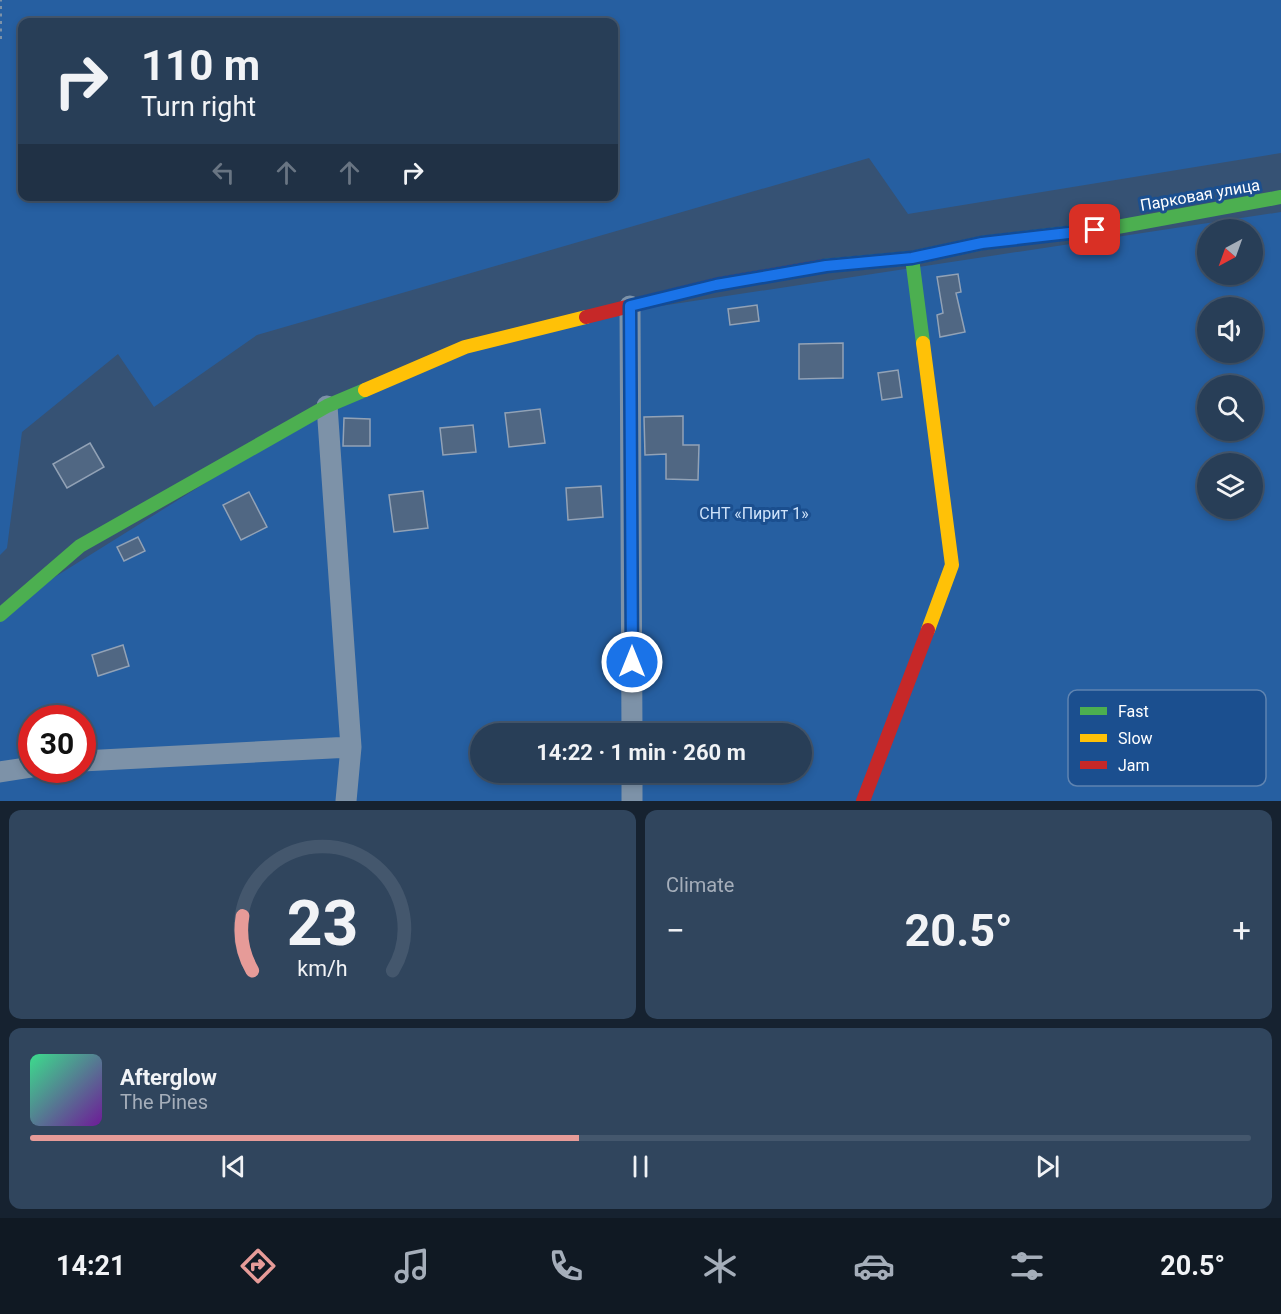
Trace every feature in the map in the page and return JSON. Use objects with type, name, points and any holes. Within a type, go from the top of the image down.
[{"type":"street","name":"Парковая улица","points":[[0,615],[80,546],[327,406],[465,347],[716,285],[815,268],[912,258],[982,243],[1117,227],[1281,197]]},
{"type":"street","points":[[863,801],[952,565],[912,258]]},
{"type":"street","points":[[630,306],[632,723]]},
{"type":"street","points":[[327,406],[351,747],[346,801]]},
{"type":"street","points":[[96,760],[351,747]]},
{"type":"street","points":[[0,772],[18,769]]},
{"type":"street","points":[[632,783],[632,801]]},
{"type":"path","points":[[0,0],[0,39]]},
{"type":"green space","points":[[0,0],[1281,0],[1281,153],[908,214],[869,158],[257,335],[154,407],[118,354],[22,432],[7,548],[0,555]]},
{"type":"green space","name":"СНТ «Пирит 1»","points":[[1281,212],[1281,801],[0,801],[0,622],[50,580],[303,422],[475,350],[654,307],[1197,225],[1197,285],[1263,285],[1263,219],[1235,219]]},
{"type":"building","points":[[958,274],[961,292],[956,293],[965,332],[940,337],[937,315],[943,313],[937,277]]},
{"type":"building","points":[[757,305],[759,321],[730,325],[728,309]]},
{"type":"building","points":[[843,343],[843,378],[799,379],[799,344]]},
{"type":"building","points":[[898,370],[902,397],[882,400],[878,373]]},
{"type":"building","points":[[540,409],[545,443],[509,447],[505,413]]},
{"type":"building","points":[[683,416],[683,445],[699,445],[698,480],[666,479],[666,454],[645,455],[644,417]]},
{"type":"building","points":[[344,418],[370,419],[370,446],[343,446]]},
{"type":"building","points":[[473,425],[476,452],[443,455],[440,428]]},
{"type":"building","points":[[90,443],[104,467],[67,488],[53,464]]},
{"type":"building","points":[[601,486],[603,517],[568,520],[566,488]]},
{"type":"building","points":[[423,491],[428,528],[394,532],[389,495]]},
{"type":"building","points":[[249,492],[267,527],[241,540],[223,505]]},
{"type":"building","points":[[138,537],[145,551],[124,561],[117,547]]},
{"type":"building","points":[[123,645],[129,666],[98,676],[92,655]]},
{"type":"traffic: fast","points":[[824,266],[912,258],[982,243],[1117,227],[1281,197]]},
{"type":"traffic: fast","points":[[912,258],[923,343]]},
{"type":"traffic: fast","points":[[0,615],[80,546],[327,406],[365,390]]},
{"type":"traffic: slow","points":[[365,390],[465,347],[586,317]]},
{"type":"traffic: slow","points":[[923,343],[952,565],[928,630]]},
{"type":"traffic: jam","points":[[586,317],[715,285],[824,266]]},
{"type":"traffic: jam","points":[[863,801],[928,630]]},
{"type":"route","points":[[632,662],[630,306],[716,285],[826,266],[912,258],[982,243],[1095,230]]}]
